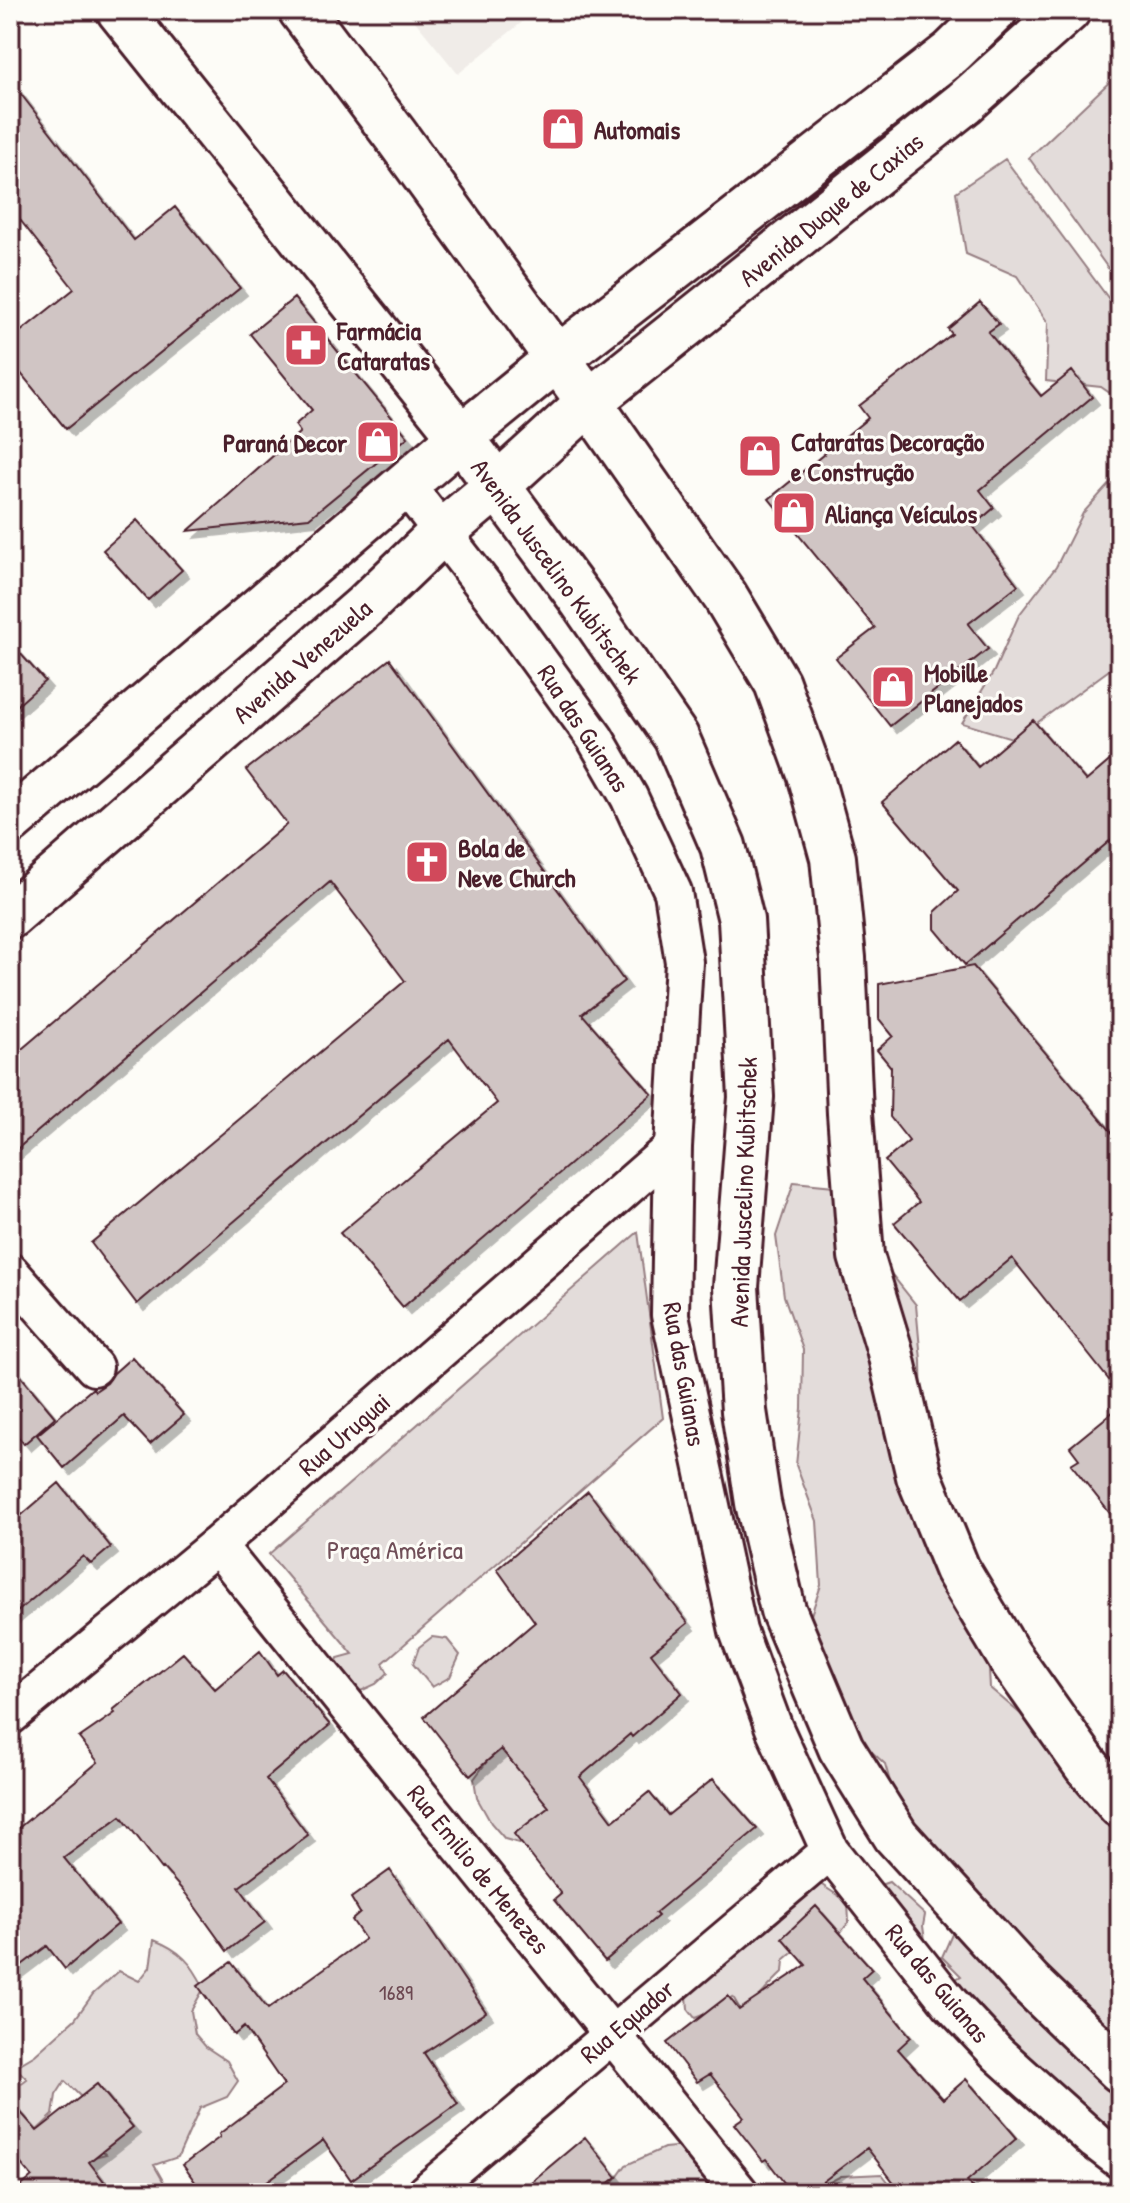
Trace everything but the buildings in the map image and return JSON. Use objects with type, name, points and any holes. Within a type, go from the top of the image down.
[{"type":"main road","name":"Avenida Juscelino Kubitschek","points":[[119,10],[461,437],[578,595],[676,737],[723,846],[741,920],[751,1097],[736,1287],[744,1411],[758,1503],[783,1610],[841,1748],[896,1836],[1030,1983],[1120,2070]]},
{"type":"main road","points":[[301,10],[558,358],[725,596],[777,683],[810,774],[833,858],[843,958],[861,1256],[889,1348],[919,1476],[957,1569],[1009,1656],[1086,1765],[1120,1805]]},
{"type":"main road","name":"Avenida Duque de Caxias","points":[[558,358],[952,52],[995,10]]},
{"type":"main road","name":"Avenida Duque de Caxias","points":[[589,402],[964,103],[1068,10]]},
{"type":"main road","points":[[10,822],[405,484],[558,358]]},
{"type":"main road","name":"Avenida Venezuela","points":[[10,916],[365,606],[442,532],[589,402]]},
{"type":"street","name":"Rua das Guianas","points":[[405,484],[595,738],[629,797],[673,892],[684,962],[673,1147],[670,1315],[734,1616],[774,1728],[830,1851],[950,2003],[998,2054],[1120,2160]]},
{"type":"street","name":"Rua Uruguai","points":[[10,1716],[217,1545],[673,1147]]},
{"type":"street","points":[[10,1272],[94,1367]]},
{"type":"street","name":"Rua Emilio de Menezes","points":[[217,1545],[740,2193]]},
{"type":"street","name":"Rua Equador","points":[[425,2193],[830,1851]]},
{"type":"shaded area","points":[[406,10],[537,10],[458,74]]},
{"type":"green space","points":[[1120,72],[1120,285],[1029,158]]},
{"type":"green space","points":[[1005,159],[1120,314],[1120,400],[1101,387],[1046,381],[1048,323],[1017,276],[966,254],[956,192]]},
{"type":"green space","points":[[1120,472],[1120,662],[1015,739],[962,723],[994,671],[1019,615],[1056,567],[1083,513]]},
{"type":"green space","points":[[794,1182],[854,1188],[881,1261],[916,1305],[922,1416],[987,1631],[990,1688],[1083,1767],[1109,1821],[1120,1828],[1120,2151],[947,1984],[961,1976],[942,1957],[953,1932],[934,1878],[904,1831],[885,1764],[846,1728],[808,1624],[821,1585],[817,1521],[796,1465],[802,1408],[803,1350],[784,1296],[776,1236]]},
{"type":"green space","name":"Praça América","points":[[638,1232],[663,1418],[383,1663],[388,1673],[376,1684],[350,1696],[334,1672],[338,1658],[353,1654],[269,1554]]},
{"type":"green space","points":[[432,1637],[447,1639],[460,1655],[450,1677],[432,1687],[413,1664],[419,1647]]},
{"type":"green space","points":[[502,1749],[561,1794],[535,1840],[522,1844],[505,1839],[491,1823],[477,1798],[474,1779],[488,1760]]},
{"type":"green space","points":[[811,1878],[848,1902],[849,1922],[841,1932],[817,1936],[791,1954],[784,1960],[783,1972],[743,2014],[733,1997],[718,2009],[695,2018],[688,2009],[686,1983]]},
{"type":"green space","points":[[889,1882],[925,1915],[926,1948],[936,1958],[942,1957],[925,1964],[874,1887]]},
{"type":"green space","points":[[154,1940],[178,1953],[190,1964],[199,1979],[204,1988],[191,2011],[195,2034],[206,2047],[227,2061],[238,2081],[227,2097],[200,2108],[178,2157],[154,2165],[170,2193],[112,2193],[86,2159],[106,2154],[92,2140],[103,2098],[80,2096],[65,2081],[56,2095],[53,2115],[33,2134],[10,2130],[10,2087],[15,2088],[27,2079],[15,2067],[35,2055],[75,2019],[93,1994],[119,1971],[139,1981],[150,1967]]},
{"type":"green space","points":[[685,2146],[725,2193],[606,2193],[626,2165],[664,2148]]},
{"type":"green space","points":[[882,2174],[897,2193],[809,2193],[841,2176]]},
{"type":"place","name":"Automais","points":[[563,129]]},
{"type":"place","name":"Farmácia Cataratas","points":[[306,345]]},
{"type":"place","name":"Paraná Decor","points":[[378,442]]},
{"type":"place","name":"Cataratas Decoração e Construção","points":[[760,456]]},
{"type":"place","name":"Aliança Veículos","points":[[794,513]]},
{"type":"place","name":"Mobille Planejados","points":[[893,687]]},
{"type":"place","name":"Bola de Neve Church","points":[[427,862]]}]
